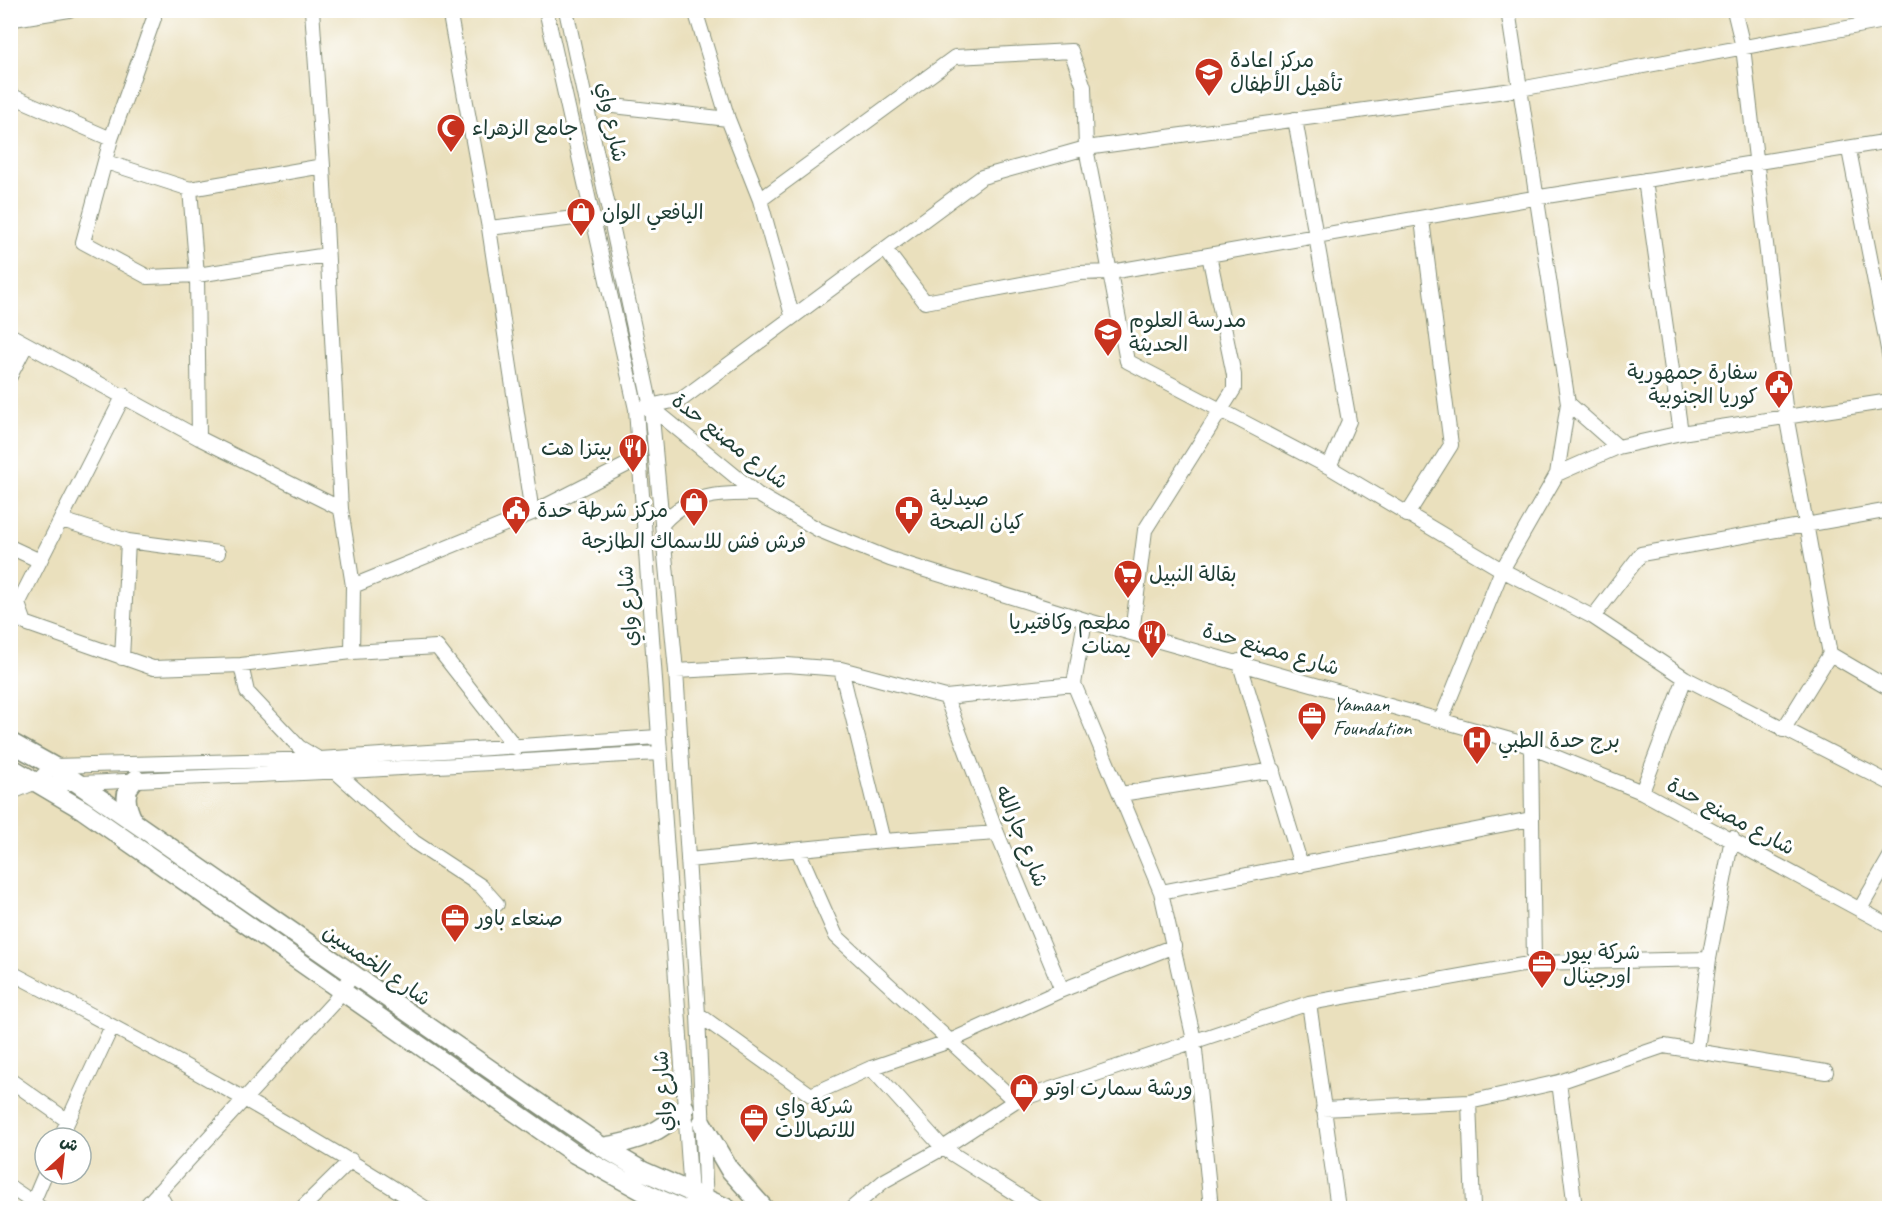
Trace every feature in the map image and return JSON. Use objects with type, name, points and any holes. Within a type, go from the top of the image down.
[{"type":"main road","name":"شارع الخمسين","points":[[10,742],[54,765],[352,976],[602,1147],[699,1202],[727,1209]]},
{"type":"main road","name":"شارع الخمسين","points":[[10,766],[83,810],[574,1154],[680,1209]]},
{"type":"main road","points":[[133,820],[127,807],[127,794],[136,779]]},
{"type":"main road","points":[[602,1147],[631,1143],[649,1135],[665,1126],[686,1108]]},
{"type":"main road","points":[[702,1123],[729,1169],[764,1209]]},
{"type":"street","points":[[12,19],[69,10]]},
{"type":"street","points":[[151,10],[154,18],[111,139],[83,242],[147,277],[197,275],[327,255]]},
{"type":"street","points":[[312,10],[323,166],[341,509],[352,586],[352,652]]},
{"type":"street","points":[[449,10],[489,228],[532,513]]},
{"type":"street","name":"شارع واي","points":[[546,10],[636,409],[658,753],[686,1108],[699,1202]]},
{"type":"street","name":"شارع واي","points":[[566,10],[651,406],[676,671],[698,1014],[702,1123],[699,1202]]},
{"type":"street","points":[[695,10],[728,119],[760,200],[792,315]]},
{"type":"street","points":[[1441,720],[1502,570],[1557,474],[1568,403],[1534,198],[1508,10]]},
{"type":"street","points":[[1734,10],[1743,47],[1786,415],[1804,524],[1830,654],[1783,730]]},
{"type":"street","points":[[636,409],[682,399],[792,315],[982,177],[1086,148],[1520,89],[1890,20]]},
{"type":"street","points":[[760,200],[955,57],[1071,51],[1084,87],[1086,148],[1127,361],[1329,467],[1502,570],[1593,617],[1685,678],[1890,783]]},
{"type":"street","points":[[10,95],[111,139]]},
{"type":"street","points":[[587,104],[728,119]]},
{"type":"street","points":[[1295,119],[1349,421],[1329,467]]},
{"type":"street","points":[[885,249],[925,302],[1080,273],[1111,272],[1422,220],[1534,198],[1849,150],[1890,141]]},
{"type":"street","points":[[1849,150],[1890,359]]},
{"type":"street","points":[[106,162],[190,189],[323,166]]},
{"type":"street","points":[[1645,180],[1681,433]]},
{"type":"street","points":[[190,189],[197,275],[200,438]]},
{"type":"street","points":[[489,228],[592,216]]},
{"type":"street","points":[[1407,515],[1451,445],[1422,220]]},
{"type":"street","points":[[1132,633],[1144,530],[1234,389],[1234,375],[1209,255]]},
{"type":"street","points":[[10,335],[200,438],[341,509]]},
{"type":"street","points":[[10,376],[26,345]]},
{"type":"street","points":[[124,395],[18,604],[25,623],[153,668],[241,664],[352,652],[437,647],[516,748]]},
{"type":"street","points":[[1557,474],[1618,447],[1681,433],[1786,415],[1890,401]]},
{"type":"street","points":[[1568,403],[1618,447]]},
{"type":"street","name":"شارع مصنع حدة","points":[[651,406],[757,494],[819,530],[890,560],[1085,620],[1239,661],[1532,747],[1642,792],[1732,838],[1890,926]]},
{"type":"street","points":[[352,586],[532,513],[640,458]]},
{"type":"street","points":[[663,523],[677,508],[702,498],[728,493],[757,494]]},
{"type":"street","points":[[1593,617],[1641,554],[1890,510]]},
{"type":"street","points":[[62,520],[128,541],[218,553]]},
{"type":"street","points":[[122,658],[128,541]]},
{"type":"street","points":[[10,547],[40,561]]},
{"type":"street","points":[[1085,620],[1074,684],[1161,892],[1194,1040],[1211,1209]]},
{"type":"street","points":[[1830,654],[1890,689]]},
{"type":"street","points":[[1239,661],[1301,865]]},
{"type":"street","points":[[241,664],[248,692],[299,747],[337,772],[414,842],[481,886],[497,903]]},
{"type":"street","points":[[676,671],[787,665],[841,669],[946,698],[1074,684]]},
{"type":"street","points":[[841,669],[883,840]]},
{"type":"street","points":[[1642,792],[1685,678]]},
{"type":"street","name":"شارع جارالله","points":[[946,698],[997,833],[1062,990]]},
{"type":"street","points":[[10,793],[36,782],[54,765],[320,759],[658,737]]},
{"type":"street","points":[[1532,747],[1534,963]]},
{"type":"street","points":[[36,782],[80,784],[136,779],[337,772],[658,753]]},
{"type":"street","points":[[1121,794],[1274,770]]},
{"type":"street","points":[[1161,892],[1531,819]]},
{"type":"street","points":[[688,860],[883,840],[997,833]]},
{"type":"street","points":[[1697,1050],[1709,959],[1732,838]]},
{"type":"street","points":[[798,850],[836,936],[1015,1101]]},
{"type":"street","points":[[1860,909],[1890,856]]},
{"type":"street","points":[[673,933],[692,932]]},
{"type":"street","points":[[698,1014],[811,1095],[871,1068],[950,1041],[1062,990],[1174,946]]},
{"type":"street","points":[[852,1209],[884,1181],[943,1148],[1015,1101],[1309,1003],[1534,963],[1709,959]]},
{"type":"street","points":[[10,972],[245,1099],[351,1160],[425,1209]]},
{"type":"street","points":[[144,1209],[342,992],[352,976]]},
{"type":"street","points":[[1309,1003],[1338,1209]]},
{"type":"street","points":[[66,1126],[112,1026]]},
{"type":"street","points":[[1323,1109],[1469,1102],[1559,1082],[1664,1046],[1826,1072]]},
{"type":"street","points":[[871,1068],[943,1148],[1038,1209]]},
{"type":"street","points":[[10,1080],[68,1121]]},
{"type":"street","points":[[1559,1082],[1575,1209]]},
{"type":"street","points":[[1469,1102],[1473,1209]]},
{"type":"street","points":[[302,1209],[351,1160]]},
{"type":"street","points":[[10,1187],[37,1205],[42,1186]]},
{"type":"street","points":[[158,1192],[166,1209]]},
{"type":"place","name":"مركز اعادة تأهيل الأطفال","points":[[1209,98]]},
{"type":"place","name":"جامع الزهراء","points":[[451,154]]},
{"type":"place","name":"اليافعي الوان","points":[[581,238]]},
{"type":"place","name":"مدرسة العلوم الحديثة","points":[[1108,358]]},
{"type":"place","name":"سفارة جمهورية كوريا الجنوبية","points":[[1779,410]]},
{"type":"place","name":"بيتزا هت","points":[[633,474]]},
{"type":"place","name":"فرش فش للاسماك الطازجة","points":[[694,528]]},
{"type":"place","name":"مركز شرطة حدة","points":[[516,536]]},
{"type":"place","name":"صيدلية كيان الصحة","points":[[909,536]]},
{"type":"place","name":"بقالة النبيل","points":[[1128,600]]},
{"type":"place","name":"مطعم وكافتيريا يمنات","points":[[1152,660]]},
{"type":"place","name":"Yamaan Foundation","points":[[1312,742]]},
{"type":"place","name":"برج حدة الطبي","points":[[1477,766]]},
{"type":"place","name":"صنعاء باور","points":[[455,944]]},
{"type":"place","name":"شركة بيور اورجينال","points":[[1542,990]]},
{"type":"place","name":"ورشة سمارت اوتو","points":[[1024,1114]]},
{"type":"place","name":"شركة واي للاتصالات","points":[[754,1144]]}]
